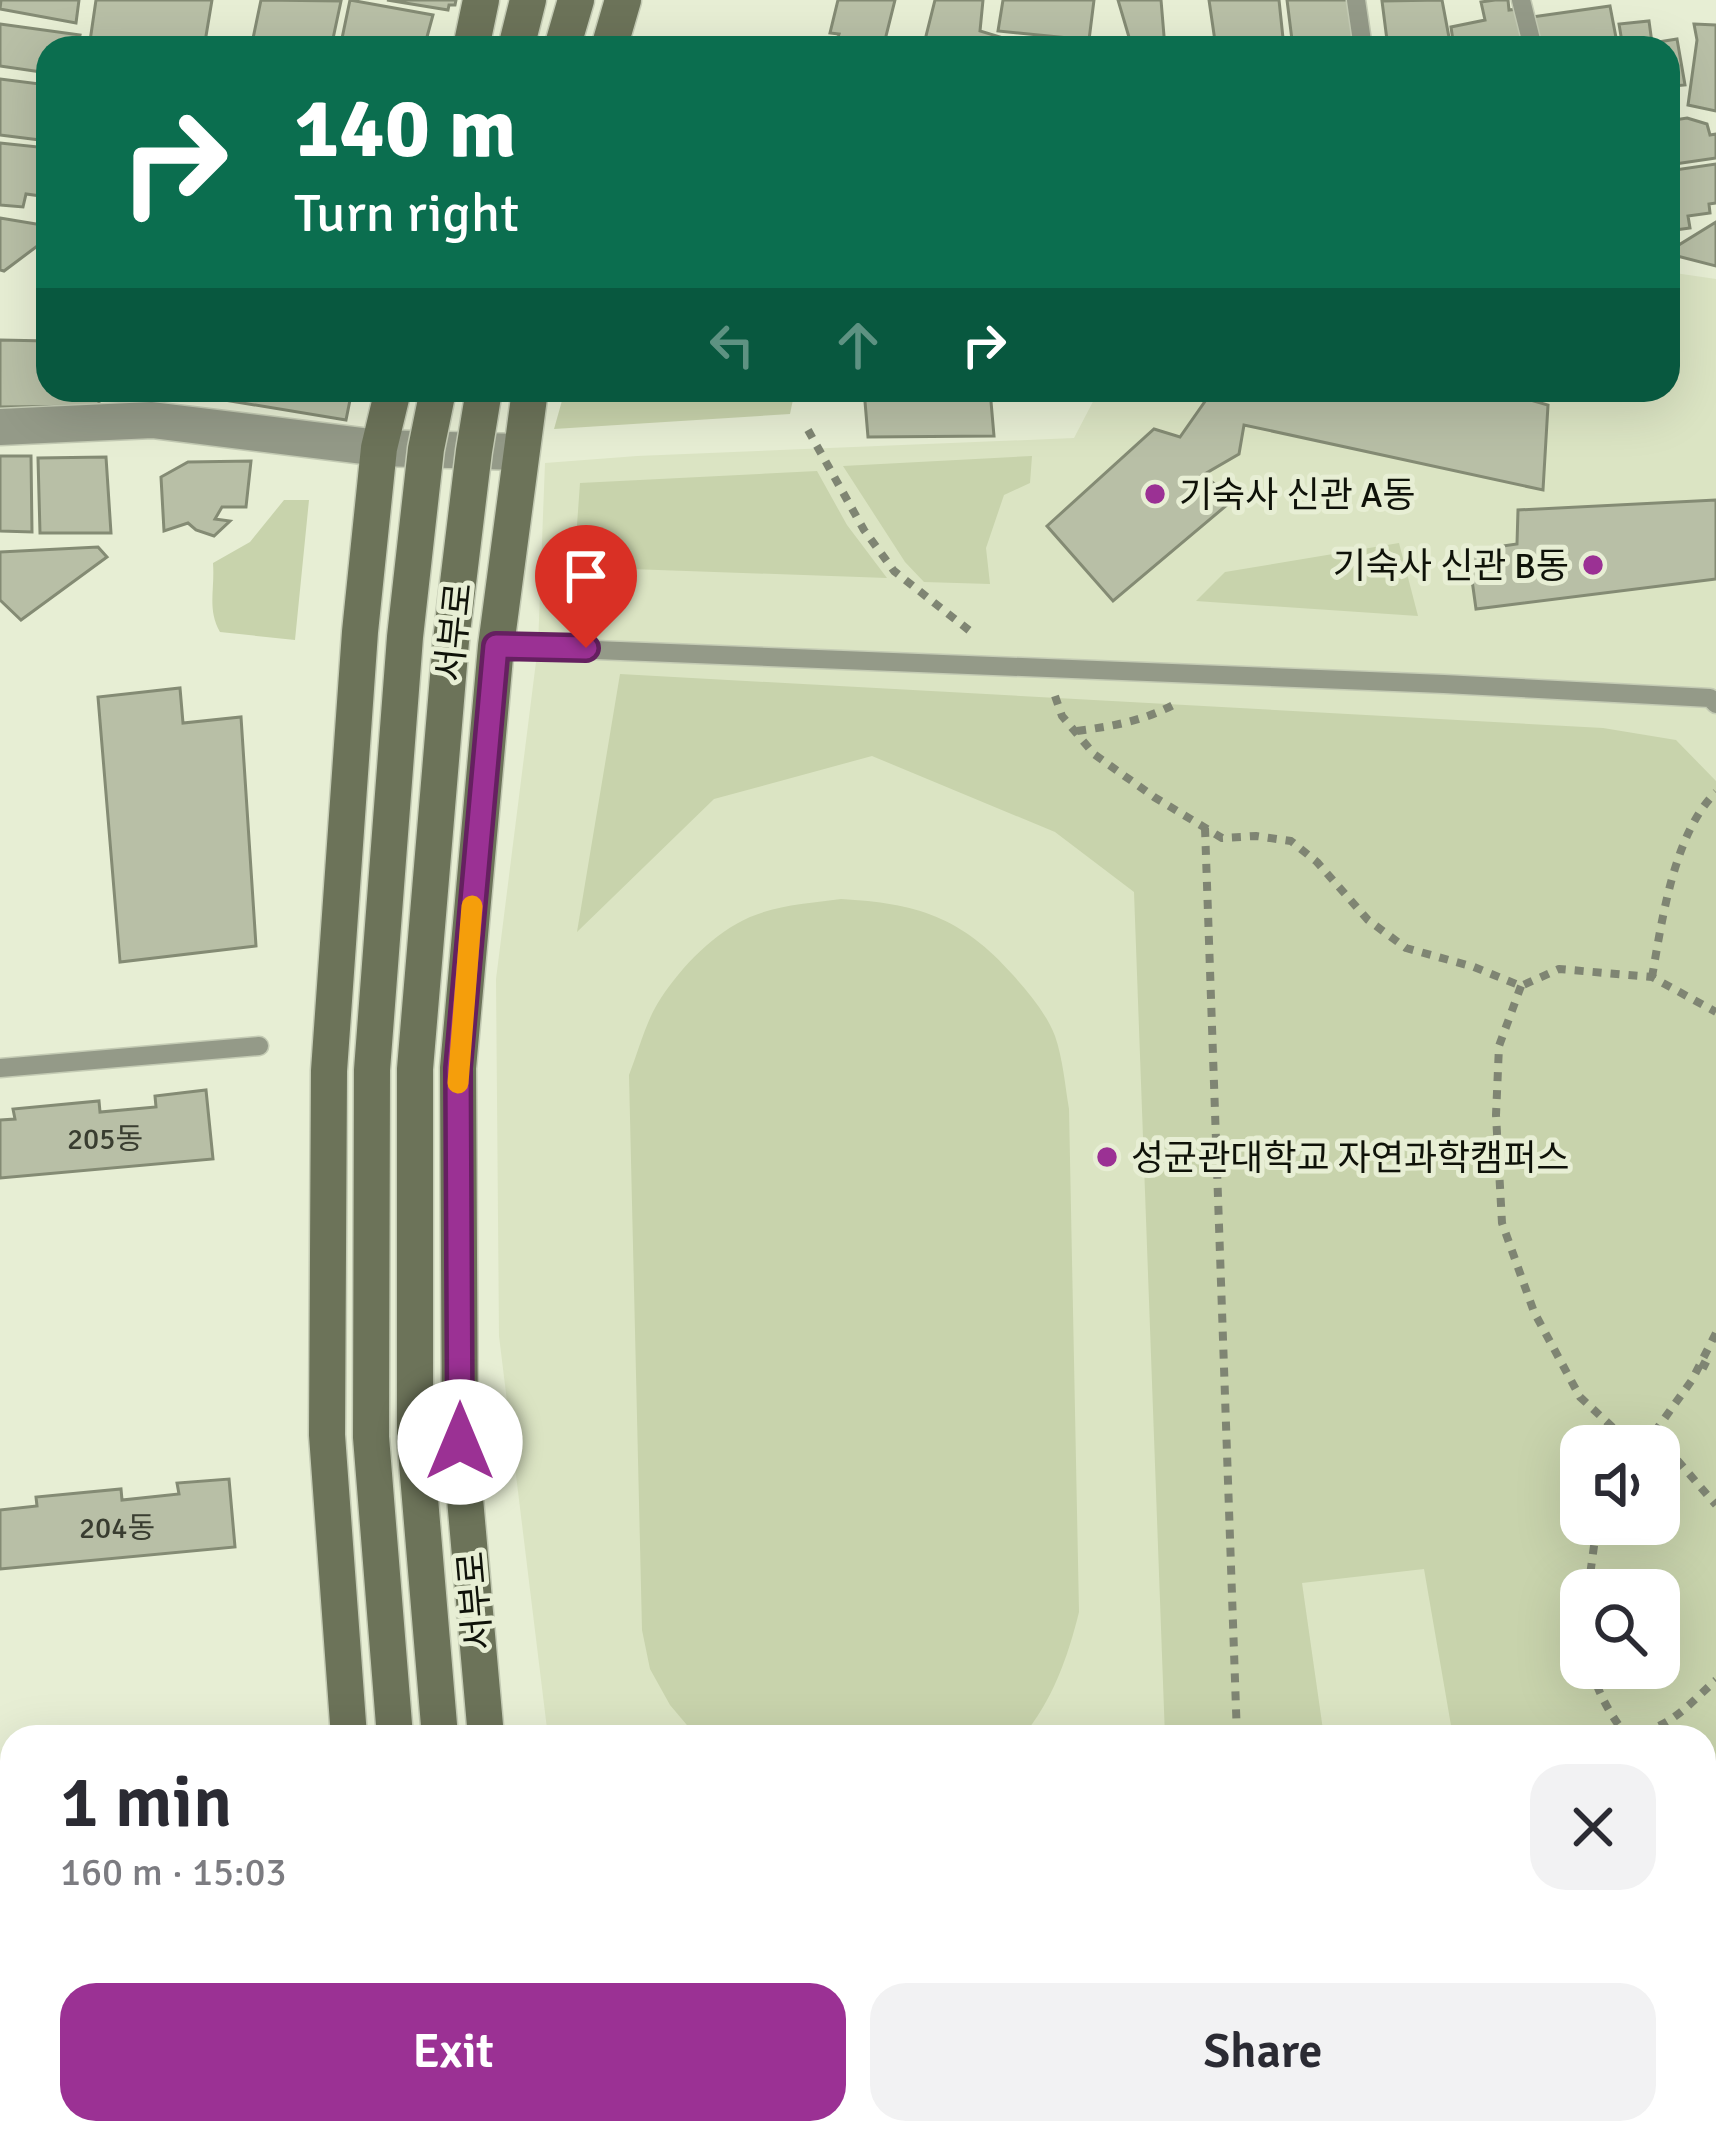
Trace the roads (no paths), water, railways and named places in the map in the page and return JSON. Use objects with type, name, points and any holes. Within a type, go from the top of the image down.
[{"type":"street","points":[[474,36],[482,0]]},
{"type":"street","points":[[519,36],[528,0]]},
{"type":"street","points":[[566,36],[576,0]]},
{"type":"street","points":[[612,36],[623,0]]},
{"type":"street","points":[[348,1725],[327,1435],[329,1071],[359,632],[379,448],[389,402]]},
{"type":"street","name":"서부로","points":[[394,1725],[371,1437],[372,1070],[405,637],[436,402]]},
{"type":"street","name":"서부로","points":[[439,1725],[415,1439],[415,1069],[451,641],[482,402]]},
{"type":"street","name":"서부로","points":[[485,1725],[460,1442],[458,1068],[496,646],[528,402]]},
{"type":"street","points":[[0,427],[152,420],[379,448],[521,452]]},
{"type":"lane","points":[[1356,0],[1362,36]]},
{"type":"lane","points":[[1521,0],[1530,36]]},
{"type":"lane","points":[[496,646],[1714,697]]},
{"type":"lane","points":[[0,1068],[259,1046]]},
{"type":"place","name":"기숙사 신관 A동","points":[[1155,494]]},
{"type":"place","name":"기숙사 신관 B동","points":[[1593,565]]},
{"type":"place","name":"성균관대학교 자연과학캠퍼스","points":[[1107,1157]]}]
